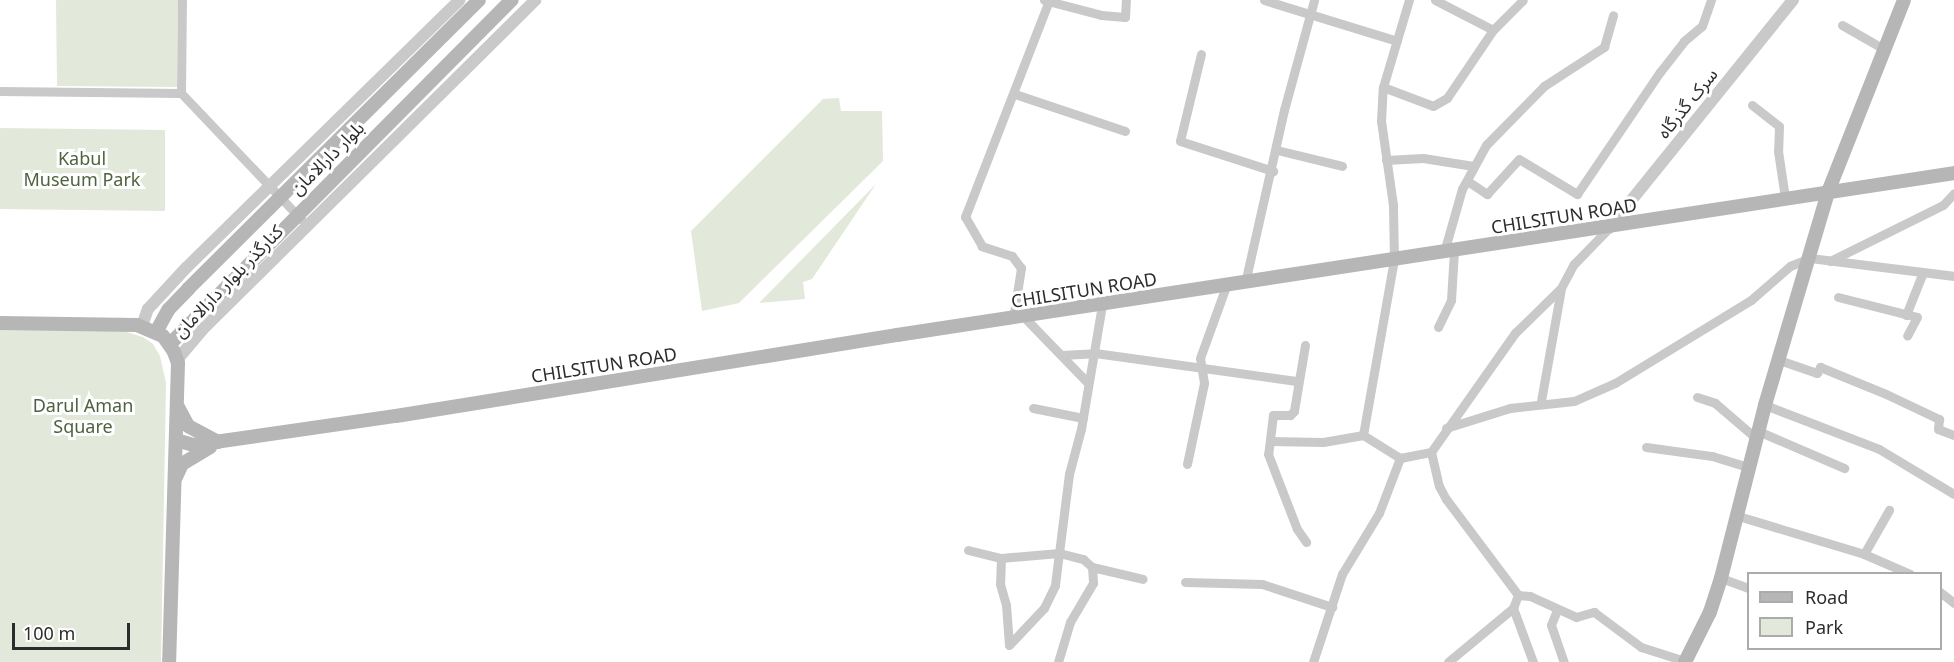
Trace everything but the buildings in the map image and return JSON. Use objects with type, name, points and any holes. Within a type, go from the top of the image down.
[{"type":"main road","name":"بلوار دارالامان","points":[[156,332],[169,309],[479,0]]},
{"type":"main road","name":"بلوار دارالامان","points":[[170,344],[296,214],[512,0]]},
{"type":"main road","points":[[1685,661],[1710,612],[1721,578],[1735,515],[1765,405],[1828,192],[1882,48],[1904,0]]},
{"type":"main road","name":"CHILSITUN ROAD","points":[[176,440],[194,445],[220,442],[1954,173]]},
{"type":"main road","points":[[0,323],[142,326],[156,332],[170,344],[177,360],[177,405],[169,662]]},
{"type":"main road","points":[[177,405],[188,426],[220,442]]},
{"type":"main road","points":[[173,492],[182,464],[220,442]]},
{"type":"street","points":[[182,0],[181,93],[307,225]]},
{"type":"street","name":"کنارگذر بلوار دارالامان","points":[[142,326],[143,316],[162,293],[460,0]]},
{"type":"street","name":"کنارگذر بلوار دارالامان","points":[[177,360],[307,225],[535,0]]},
{"type":"street","points":[[1087,382],[1019,318],[1021,268],[1012,256],[982,246],[965,217],[1015,94],[1046,2],[1125,17],[1126,0]]},
{"type":"street","points":[[1264,0],[1398,41]]},
{"type":"street","points":[[1245,283],[1314,0]]},
{"type":"street","points":[[1363,435],[1394,259],[1381,121],[1383,87],[1408,0]]},
{"type":"street","points":[[1435,0],[1493,30]]},
{"type":"street","points":[[1383,87],[1433,106],[1447,98],[1493,30],[1523,0]]},
{"type":"street","points":[[1469,182],[1487,194],[1519,159],[1577,194],[1660,72],[1701,26],[1711,0]]},
{"type":"street","name":"سرک گذرگاه","points":[[1609,228],[1787,2]]},
{"type":"street","points":[[1437,327],[1451,300],[1449,252],[1456,205],[1469,182],[1473,166],[1486,145],[1544,86],[1604,47],[1613,15]]},
{"type":"street","points":[[1842,25],[1882,48]]},
{"type":"street","points":[[1201,54],[1180,141],[1274,171]]},
{"type":"street","points":[[0,91],[181,93]]},
{"type":"street","points":[[1015,94],[1125,130]]},
{"type":"street","points":[[1752,105],[1779,126],[1778,151],[1785,198]]},
{"type":"street","points":[[1277,150],[1342,166]]},
{"type":"street","points":[[1386,160],[1423,158],[1473,166]]},
{"type":"street","points":[[1830,261],[1943,205],[1954,193]]},
{"type":"street","points":[[1609,228],[1574,264],[1561,288],[1515,333],[1431,452],[1439,486],[1446,500],[1518,595],[1530,596],[1576,617],[1594,612],[1641,648],[1685,661]]},
{"type":"street","points":[[1446,428],[1541,402],[1574,400],[1615,383],[1751,300],[1790,266],[1810,258],[1954,276]]},
{"type":"street","points":[[1906,315],[1923,272]]},
{"type":"street","points":[[1187,464],[1199,420],[1204,383],[1200,365],[1226,286]]},
{"type":"street","points":[[1541,402],[1561,288]]},
{"type":"street","points":[[1838,297],[1918,318],[1907,336]]},
{"type":"street","points":[[1001,558],[1000,584],[1006,605],[1009,645],[1044,608],[1055,585],[1069,474],[1083,418],[1087,382],[1095,353],[1102,305]]},
{"type":"street","points":[[1305,345],[1294,411],[1290,415],[1273,415],[1269,458],[1279,475],[1297,529],[1306,542]]},
{"type":"street","points":[[1060,355],[1095,353],[1127,360],[1200,365],[1299,381]]},
{"type":"street","points":[[1779,360],[1817,373],[1820,367],[1886,394],[1939,419],[1938,429],[1954,435]]},
{"type":"street","points":[[1697,397],[1715,403],[1758,435],[1844,468]]},
{"type":"street","points":[[1765,405],[1879,449],[1954,494]]},
{"type":"street","points":[[1033,408],[1083,418]]},
{"type":"street","points":[[1270,441],[1323,442],[1363,435],[1400,458],[1431,452]]},
{"type":"street","points":[[1646,447],[1712,456],[1748,467]]},
{"type":"street","points":[[1313,662],[1342,574],[1379,513],[1400,458]]},
{"type":"street","points":[[1864,554],[1889,510]]},
{"type":"street","points":[[1735,515],[1864,554],[1908,572]]},
{"type":"street","points":[[968,550],[1001,558],[1059,553],[1083,559],[1092,567],[1143,579]]},
{"type":"street","points":[[1058,662],[1070,622],[1090,593],[1092,567]]},
{"type":"street","points":[[1721,578],[1747,587]]},
{"type":"street","points":[[1185,582],[1262,584],[1332,607]]},
{"type":"street","points":[[1942,593],[1954,603]]},
{"type":"street","points":[[1448,662],[1513,608],[1518,595]]},
{"type":"street","points":[[1513,608],[1533,662]]},
{"type":"street","points":[[1557,610],[1551,625],[1564,662]]},
{"type":"green space","points":[[56,0],[178,0],[177,87],[57,86]]},
{"type":"green space","points":[[839,98],[841,111],[882,111],[883,161],[739,303],[702,311],[691,231],[823,99]]},
{"type":"green space","name":"Kabul Museum Park","points":[[0,128],[165,130],[165,211],[0,209]]},
{"type":"green space","points":[[876,184],[812,279],[803,282],[805,299],[759,303]]},
{"type":"green space","name":"Darul Aman Square","points":[[0,327],[123,331],[143,337],[153,344],[160,356],[166,383],[161,662],[0,662]]}]
